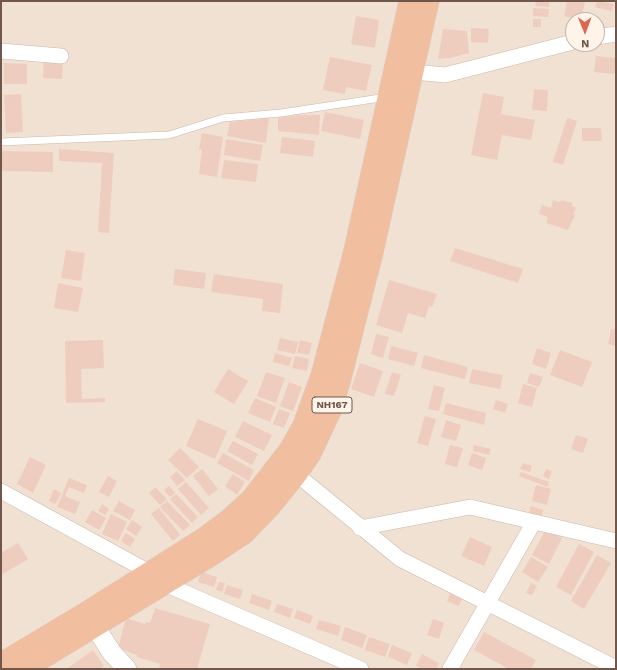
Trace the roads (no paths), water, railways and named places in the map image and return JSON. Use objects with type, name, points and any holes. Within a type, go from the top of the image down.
[{"type":"highway","name":"NH167","points":[[24,669],[90,620],[158,578],[244,533],[270,506],[296,474],[321,433],[340,379],[372,253],[404,71],[410,1]]},
{"type":"highway","name":"NH167","points":[[158,578],[251,500],[290,450],[304,425],[322,375],[355,250],[389,96],[404,71],[428,1]]},
{"type":"highway","name":"NH167","points":[[1,664],[90,620]]},
{"type":"street","points":[[605,36],[616,34]]},
{"type":"street","points":[[404,71],[445,75],[565,44]]},
{"type":"street","points":[[1,51],[61,56]]},
{"type":"street","points":[[296,474],[360,528],[400,559],[616,668]]},
{"type":"street","points":[[1,491],[158,578],[361,669]]},
{"type":"street","points":[[360,528],[470,507],[616,541]]},
{"type":"street","points":[[450,669],[534,522]]},
{"type":"street","points":[[90,620],[112,653],[127,669]]},
{"type":"lane","points":[[1,142],[170,135],[223,118],[281,113],[389,96]]}]
